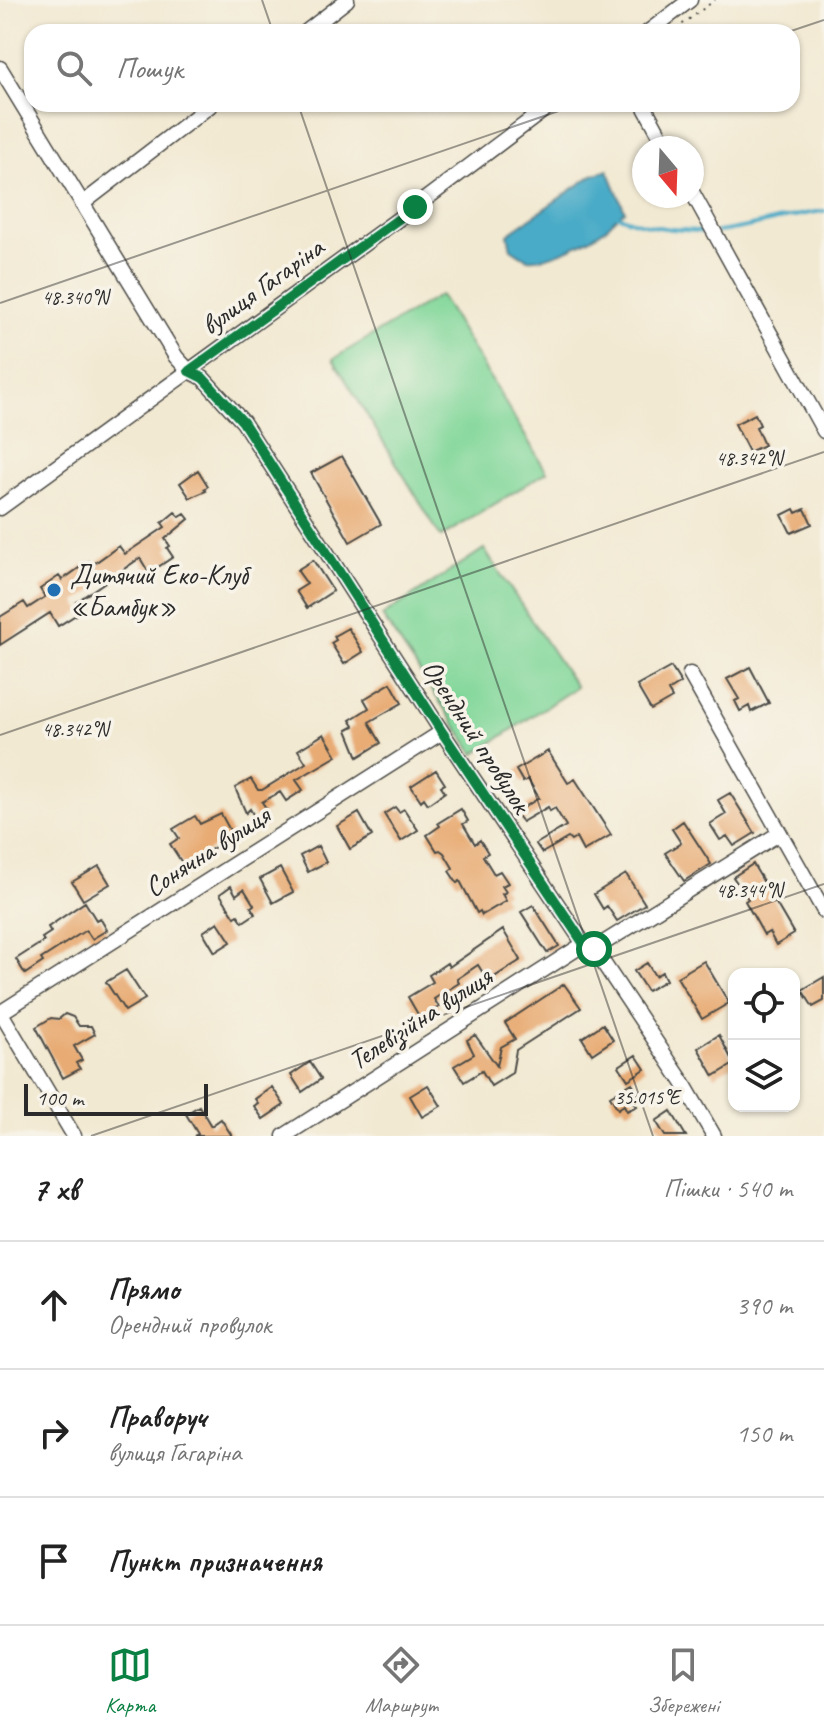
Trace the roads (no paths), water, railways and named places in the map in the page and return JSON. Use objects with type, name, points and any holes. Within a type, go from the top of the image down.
[{"type":"street","points":[[316,24],[347,0]]},
{"type":"street","points":[[658,24],[690,0]]},
{"type":"street","name":"Орендний провулок","points":[[0,68],[24,108]]},
{"type":"street","name":"Орендний провулок","points":[[27,112],[168,345],[189,371],[203,378],[243,422],[442,732],[682,1081],[714,1136]]},
{"type":"street","points":[[82,204],[202,112]]},
{"type":"street","name":"вулиця Гагаріна","points":[[0,508],[541,112]]},
{"type":"street","points":[[647,112],[660,136]]},
{"type":"street","points":[[701,208],[824,431]]},
{"type":"street","points":[[690,674],[824,911]]},
{"type":"street","name":"Сонячна вулиця","points":[[1,1013],[442,732]]},
{"type":"street","name":"Телевізійна вулиця","points":[[284,1136],[780,833]]},
{"type":"street","points":[[1,1013],[74,1136]]},
{"type":"water","points":[[608,170],[625,211],[606,228],[580,244],[546,257],[528,259],[511,249],[508,234],[593,175]]},
{"type":"waterway","points":[[717,232],[824,211]]},
{"type":"waterway","points":[[617,215],[650,226],[708,232]]},
{"type":"place","name":"Дитячий Еко-Клуб «Бамбук»","points":[[54,590]]}]
